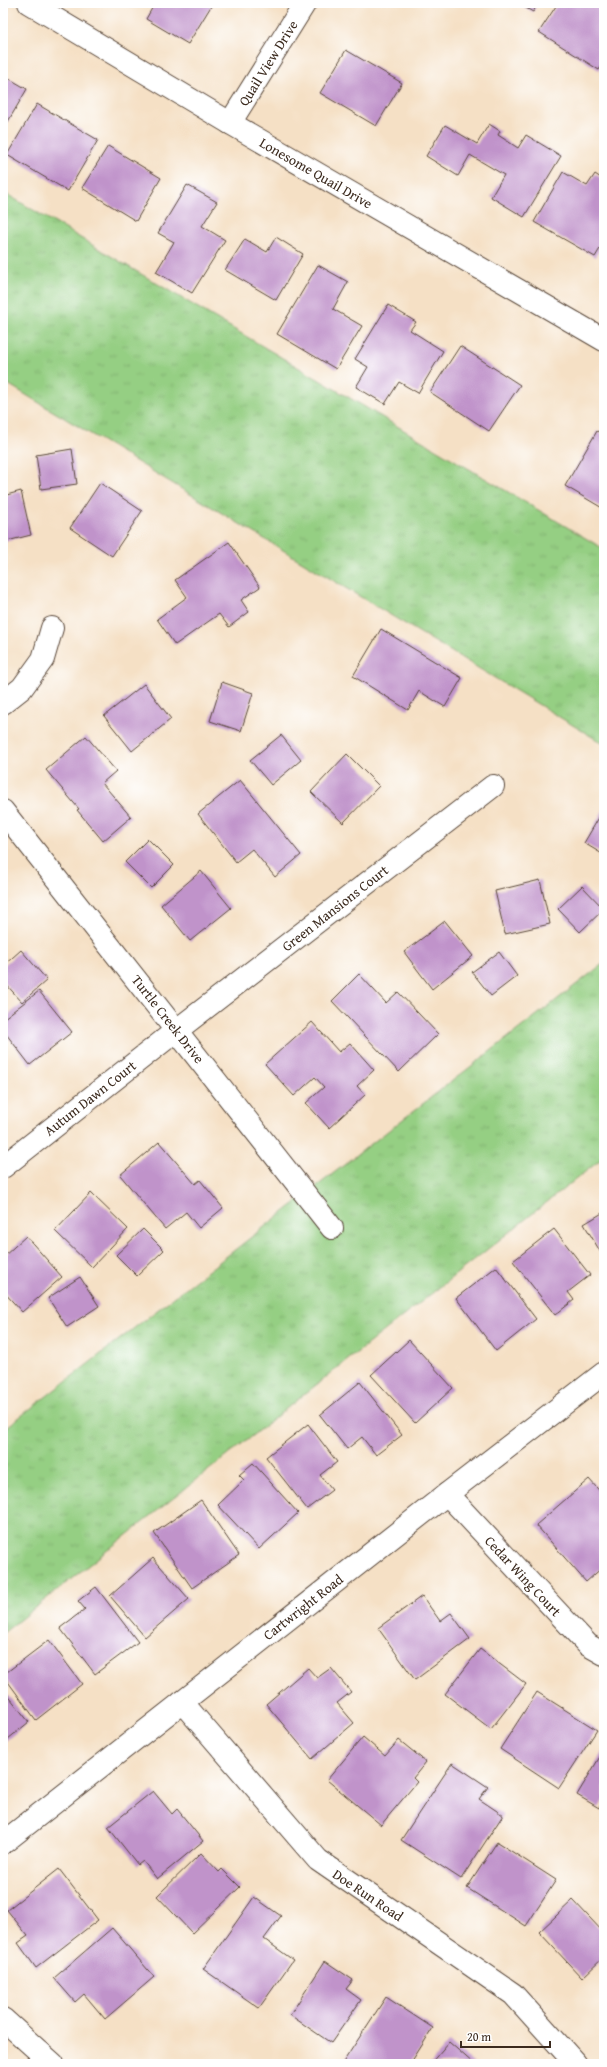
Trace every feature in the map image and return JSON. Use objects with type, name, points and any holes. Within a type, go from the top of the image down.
[{"type":"street","name":"Lonesome Quail Drive","points":[[29,3],[230,123],[604,340]]},
{"type":"street","name":"Quail View Drive","points":[[230,123],[305,3]]},
{"type":"street","points":[[3,703],[22,688],[43,659],[52,628]]},
{"type":"street","name":"Green Mansions Court","points":[[177,1030],[493,786]]},
{"type":"street","name":"Turtle Creek Drive","points":[[3,811],[332,1228]]},
{"type":"street","name":"Autum Dawn Court","points":[[3,1167],[177,1030]]},
{"type":"street","name":"Cartwright Road","points":[[3,1843],[447,1494],[604,1373]]},
{"type":"street","name":"Cedar Wing Court","points":[[447,1494],[588,1645],[604,1654]]},
{"type":"street","name":"Doe Run Road","points":[[182,1702],[318,1860],[513,1994],[576,2064]]},
{"type":"street","points":[[3,2019],[53,2064]]},
{"type":"green space","points":[[3,192],[604,549],[604,744],[3,381]]},
{"type":"green space","points":[[604,963],[604,1157],[3,1633],[3,1430]]},
{"type":"building","points":[[155,3],[213,3],[188,44],[146,19]]},
{"type":"building","points":[[517,3],[538,3],[533,12]]},
{"type":"building","points":[[558,3],[604,3],[604,62],[599,70],[539,32]]},
{"type":"building","points":[[346,50],[402,83],[376,126],[320,93]]},
{"type":"building","points":[[3,75],[27,89],[3,130]]},
{"type":"building","points":[[37,104],[98,140],[68,191],[7,155]]},
{"type":"building","points":[[489,124],[500,131],[498,135],[518,148],[526,135],[561,156],[524,217],[491,197],[504,175],[470,155],[458,176],[426,156],[445,125],[477,144]]},
{"type":"building","points":[[108,146],[161,178],[136,221],[82,188]]},
{"type":"building","points":[[563,172],[587,186],[595,174],[604,180],[604,242],[595,257],[534,222]]},
{"type":"building","points":[[187,185],[217,202],[202,226],[225,240],[192,293],[156,272],[174,242],[158,233]]},
{"type":"building","points":[[276,237],[303,254],[276,300],[225,270],[245,239],[267,252]]},
{"type":"building","points":[[318,265],[348,282],[333,309],[362,326],[336,369],[277,334]]},
{"type":"building","points":[[388,305],[416,322],[410,330],[443,351],[418,393],[399,382],[385,404],[356,387],[368,367],[355,359]]},
{"type":"building","points":[[460,346],[520,385],[489,431],[430,392]]},
{"type":"building","points":[[597,431],[604,435],[604,509],[565,486]]},
{"type":"building","points":[[72,449],[77,484],[41,489],[36,455]]},
{"type":"building","points":[[100,483],[142,511],[112,556],[70,528]]},
{"type":"building","points":[[21,491],[31,535],[3,542],[3,496]]},
{"type":"building","points":[[229,542],[260,587],[241,600],[249,612],[229,627],[219,614],[175,645],[157,619],[187,597],[175,580]]},
{"type":"building","points":[[381,629],[462,678],[445,707],[419,691],[408,710],[353,676]]},
{"type":"building","points":[[222,682],[253,693],[241,731],[210,721]]},
{"type":"building","points":[[144,684],[171,719],[132,751],[104,716]]},
{"type":"building","points":[[281,735],[301,760],[271,785],[250,760]]},
{"type":"building","points":[[86,736],[116,771],[102,783],[131,817],[103,841],[77,810],[79,809],[46,770]]},
{"type":"building","points":[[347,754],[379,786],[343,823],[311,792]]},
{"type":"building","points":[[240,780],[301,855],[275,877],[252,849],[236,862],[198,814]]},
{"type":"building","points":[[604,809],[604,855],[584,843]]},
{"type":"building","points":[[148,839],[174,865],[151,888],[125,862]]},
{"type":"building","points":[[201,871],[231,908],[190,941],[161,905]]},
{"type":"building","points":[[540,880],[550,924],[505,934],[495,891]]},
{"type":"building","points":[[582,886],[604,909],[580,932],[558,909]]},
{"type":"building","points":[[445,921],[473,956],[432,989],[404,952]]},
{"type":"building","points":[[21,950],[47,980],[22,1002],[3,981],[3,966]]},
{"type":"building","points":[[499,952],[517,976],[491,996],[472,972]]},
{"type":"building","points":[[359,974],[386,1003],[398,992],[438,1034],[399,1072],[332,1001]]},
{"type":"building","points":[[39,991],[72,1032],[30,1065],[3,1030],[3,1019]]},
{"type":"building","points":[[312,1022],[339,1052],[350,1043],[374,1070],[357,1086],[365,1095],[329,1128],[306,1103],[324,1087],[315,1077],[294,1096],[265,1064]]},
{"type":"building","points":[[159,1142],[195,1184],[200,1180],[223,1208],[199,1228],[186,1212],[165,1229],[120,1175]]},
{"type":"building","points":[[91,1193],[128,1229],[92,1267],[55,1231]]},
{"type":"building","points":[[604,1212],[604,1258],[584,1224]]},
{"type":"building","points":[[143,1229],[164,1250],[137,1276],[116,1255]]},
{"type":"building","points":[[554,1229],[590,1275],[568,1292],[574,1300],[555,1315],[513,1261]]},
{"type":"building","points":[[26,1236],[62,1277],[22,1312],[3,1291],[3,1257]]},
{"type":"building","points":[[496,1267],[536,1319],[496,1351],[456,1298]]},
{"type":"building","points":[[80,1277],[99,1306],[67,1327],[48,1298]]},
{"type":"building","points":[[409,1340],[453,1388],[415,1423],[371,1375]]},
{"type":"building","points":[[360,1382],[402,1435],[376,1455],[362,1437],[347,1449],[320,1415]]},
{"type":"building","points":[[308,1424],[337,1462],[320,1475],[332,1490],[307,1509],[266,1457]]},
{"type":"building","points":[[253,1463],[298,1513],[259,1549],[218,1505],[244,1480],[239,1475]]},
{"type":"building","points":[[589,1479],[604,1496],[604,1566],[586,1582],[536,1525]]},
{"type":"building","points":[[201,1500],[239,1555],[192,1588],[154,1533]]},
{"type":"building","points":[[153,1558],[189,1599],[145,1637],[110,1596]]},
{"type":"building","points":[[96,1587],[138,1642],[95,1674],[60,1628],[85,1609],[78,1601]]},
{"type":"building","points":[[422,1596],[440,1621],[451,1613],[470,1639],[415,1680],[378,1628]]},
{"type":"building","points":[[49,1640],[82,1684],[36,1720],[3,1675]]},
{"type":"building","points":[[480,1649],[526,1684],[491,1729],[445,1694]]},
{"type":"building","points":[[308,1668],[317,1678],[331,1668],[351,1692],[337,1703],[354,1723],[312,1759],[266,1704]]},
{"type":"building","points":[[3,1689],[29,1722],[3,1743]]},
{"type":"building","points":[[537,1692],[597,1730],[559,1788],[500,1749]]},
{"type":"building","points":[[363,1737],[385,1756],[399,1740],[426,1762],[413,1778],[417,1782],[381,1825],[327,1780]]},
{"type":"building","points":[[604,1750],[604,1799],[599,1808],[577,1795]]},
{"type":"building","points":[[452,1763],[488,1787],[479,1799],[503,1815],[461,1879],[401,1840]]},
{"type":"building","points":[[153,1791],[172,1814],[177,1809],[203,1841],[157,1879],[143,1861],[138,1865],[108,1827]]},
{"type":"building","points":[[497,1842],[556,1880],[526,1926],[467,1888]]},
{"type":"building","points":[[201,1853],[219,1872],[222,1869],[240,1887],[192,1933],[157,1896]]},
{"type":"building","points":[[59,1869],[98,1920],[36,1968],[18,1943],[28,1936],[7,1910]]},
{"type":"building","points":[[254,1897],[281,1916],[264,1939],[293,1960],[259,2008],[203,1969]]},
{"type":"building","points":[[573,1900],[604,1933],[604,1957],[582,1978],[539,1932]]},
{"type":"building","points":[[112,1928],[154,1977],[105,2019],[84,1994],[75,2002],[54,1978]]},
{"type":"building","points":[[325,1961],[353,1980],[346,1989],[361,2000],[331,2043],[290,2015]]},
{"type":"building","points":[[386,1997],[433,2028],[410,2064],[342,2064]]},
{"type":"building","points":[[449,2042],[474,2064],[430,2064]]}]
